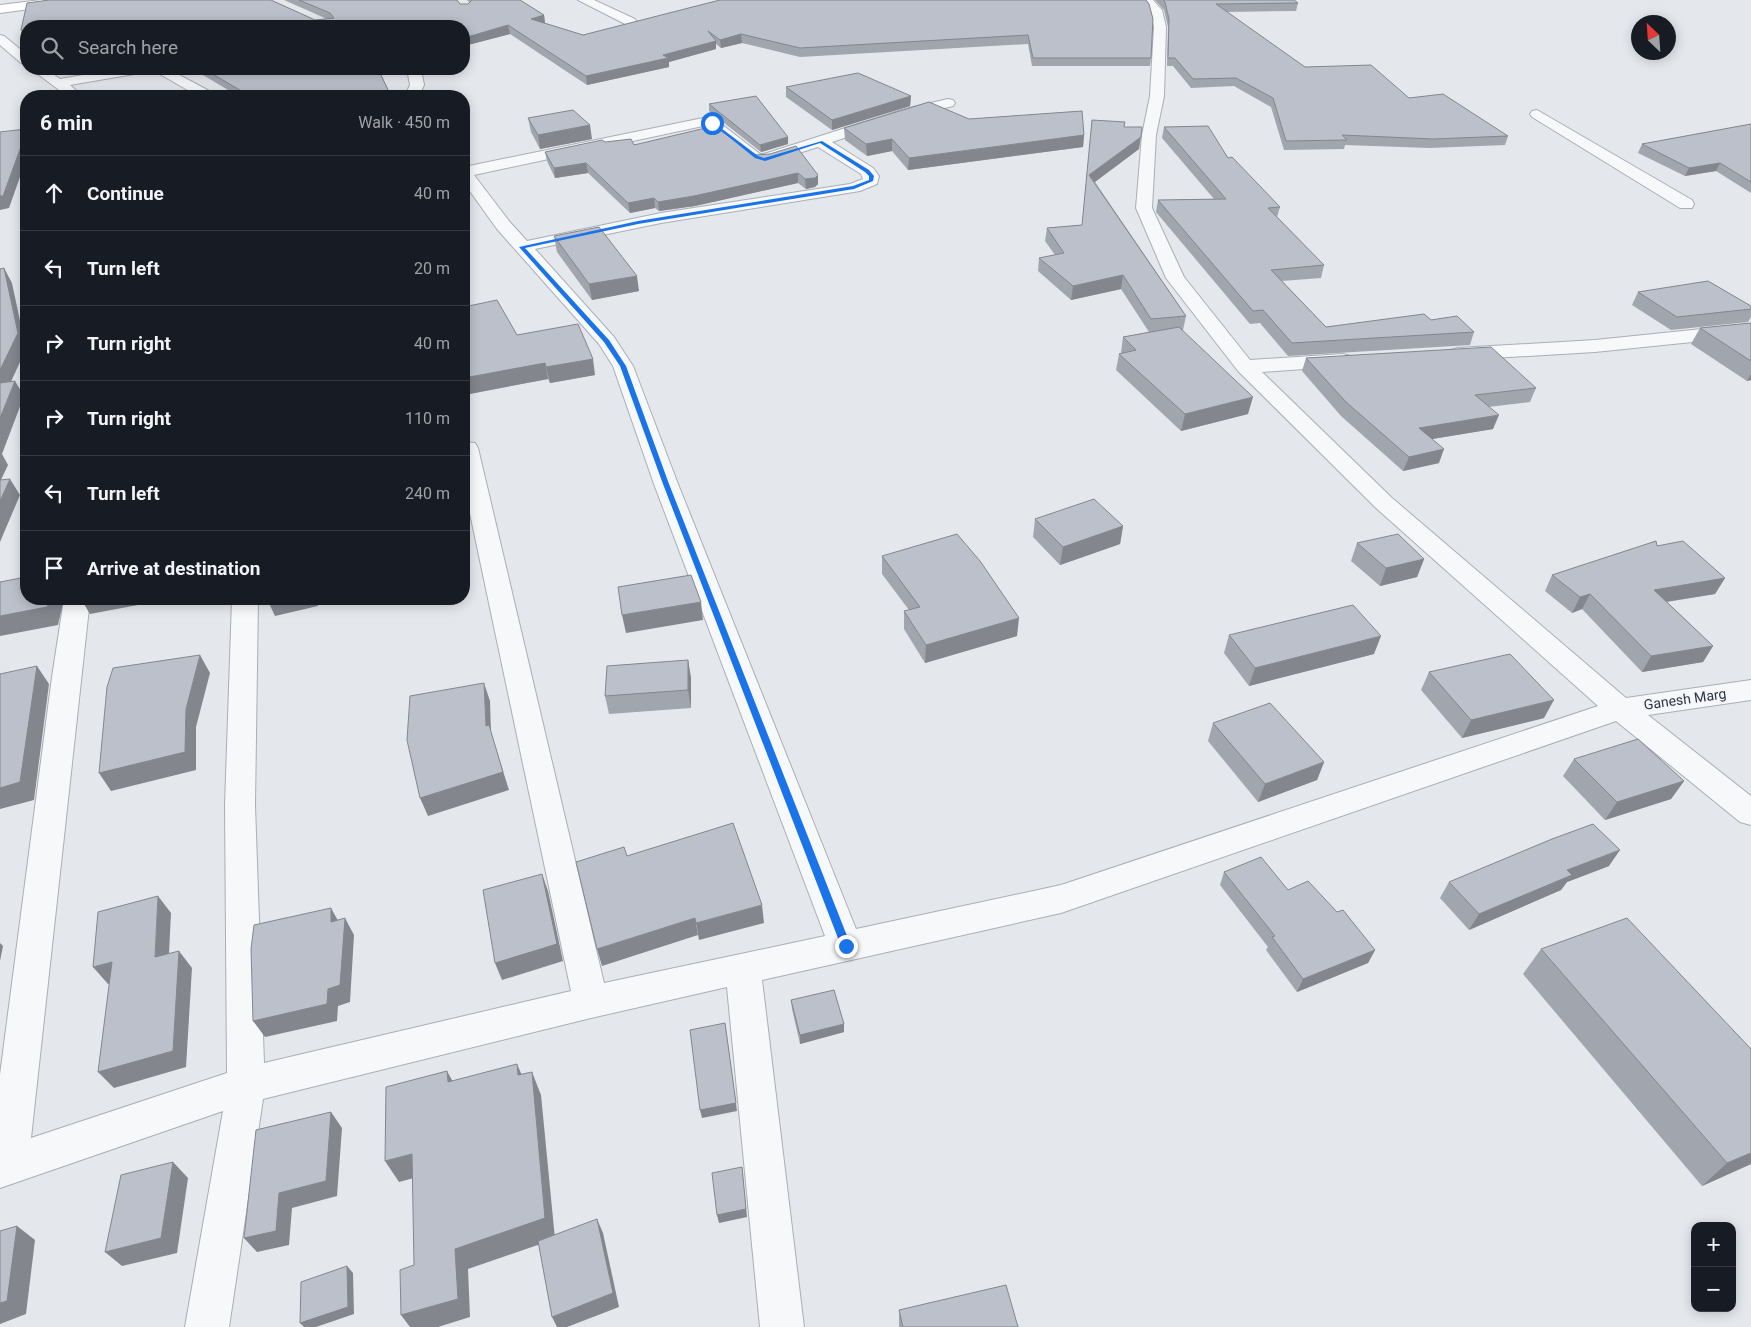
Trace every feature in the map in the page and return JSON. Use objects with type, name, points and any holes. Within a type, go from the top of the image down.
[{"type":"main road","points":[[0,9],[67,0]]},
{"type":"street","points":[[584,0],[631,22]]},
{"type":"street","points":[[1146,0],[1156,10],[1160,27],[1157,96],[1149,135],[1144,208],[1175,278],[1245,367],[1384,503],[1620,708],[1751,813]]},
{"type":"street","points":[[0,39],[20,53]]},
{"type":"street","points":[[0,57],[20,55]]},
{"type":"street","points":[[47,75],[68,90]]},
{"type":"street","points":[[58,83],[105,75]]},
{"type":"street","points":[[169,75],[197,90]]},
{"type":"street","points":[[415,75],[417,85],[415,90]]},
{"type":"street","points":[[470,171],[702,122],[712,123],[756,158],[765,159],[910,112],[948,103]]},
{"type":"street","points":[[1537,114],[1686,204]]},
{"type":"street","points":[[521,247],[638,222],[854,188],[871,181],[871,176],[867,171],[821,142]]},
{"type":"street","points":[[470,180],[503,226],[607,341],[623,366],[670,493],[846,946]]},
{"type":"street","points":[[1438,355],[1595,346],[1751,330]]},
{"type":"street","points":[[1245,367],[1360,359]]},
{"type":"street","points":[[470,461],[591,1002]]},
{"type":"street","points":[[4,1166],[76,605]]},
{"type":"street","points":[[207,1327],[246,1085],[240,805],[245,605]]},
{"type":"street","name":"Ganesh Marg","points":[[4,1166],[246,1085],[591,1002],[1061,899],[1620,708],[1751,690]]},
{"type":"street","points":[[743,969],[782,1327]]},
{"type":"building","points":[[49,0],[271,0],[315,20],[23,20],[27,3]]},
{"type":"building","points":[[299,0],[457,0],[460,4],[468,4],[472,0],[520,0],[544,15],[531,19],[583,35],[720,0],[1146,0],[1153,19],[1151,58],[1033,58],[1028,35],[800,48],[741,34],[720,40],[708,31],[716,41],[663,55],[668,58],[586,76],[508,25],[470,36],[470,20],[315,20],[334,18],[330,13]]},
{"type":"building","points":[[1163,0],[1294,0],[1298,3],[1216,4],[1305,67],[1371,65],[1409,98],[1443,94],[1508,136],[1433,139],[1342,135],[1347,140],[1286,141],[1273,98],[1236,78],[1193,79],[1175,58],[1168,58],[1169,19]]},
{"type":"building","points":[[858,73],[911,96],[832,120],[786,87]]},
{"type":"building","points":[[214,75],[381,75],[388,90],[240,90]]},
{"type":"building","points":[[756,96],[788,137],[760,145],[709,104]]},
{"type":"building","points":[[929,102],[969,119],[1082,111],[1084,135],[909,158],[892,139],[866,144],[844,128]]},
{"type":"building","points":[[573,110],[590,125],[538,135],[528,118]]},
{"type":"building","points":[[1092,120],[1125,122],[1124,127],[1142,127],[1141,137],[1089,175],[1186,316],[1151,319],[1123,275],[1073,286],[1039,258],[1064,253],[1047,228],[1082,225]]},
{"type":"building","points":[[1751,124],[1751,182],[1720,163],[1689,168],[1642,144]]},
{"type":"building","points":[[714,126],[755,155],[770,154],[796,146],[818,175],[815,178],[805,179],[798,173],[694,196],[658,202],[654,198],[628,203],[586,163],[554,168],[545,152],[602,140],[605,142],[631,139],[634,145]]},
{"type":"building","points":[[1208,126],[1228,158],[1232,157],[1280,207],[1268,208],[1324,265],[1271,270],[1326,327],[1424,314],[1431,320],[1457,316],[1474,332],[1292,343],[1263,310],[1253,311],[1158,200],[1226,199],[1164,127]]},
{"type":"building","points":[[20,130],[20,149],[3,196],[0,196],[0,132]]},
{"type":"building","points":[[599,227],[637,276],[589,284],[554,236]]},
{"type":"building","points":[[4,268],[18,333],[0,370],[0,269]]},
{"type":"building","points":[[1708,281],[1751,306],[1751,309],[1677,317],[1638,292]]},
{"type":"building","points":[[497,300],[517,335],[578,324],[593,359],[546,367],[545,363],[470,377],[470,306]]},
{"type":"building","points":[[1751,323],[1751,361],[1700,328]]},
{"type":"building","points":[[1179,327],[1253,397],[1185,414],[1119,354],[1136,350],[1123,337]]},
{"type":"building","points":[[1491,347],[1536,388],[1475,395],[1499,415],[1419,428],[1444,449],[1409,457],[1346,402],[1306,358]]},
{"type":"building","points":[[15,381],[0,418],[0,383]]},
{"type":"building","points":[[10,479],[0,501],[0,480]]},
{"type":"building","points":[[1094,499],[1123,526],[1063,547],[1035,519]]},
{"type":"building","points":[[957,534],[980,561],[1019,618],[926,645],[904,611],[920,607],[882,556]]},
{"type":"building","points":[[1398,534],[1424,559],[1386,568],[1357,543]]},
{"type":"building","points":[[1656,541],[1657,546],[1683,541],[1725,578],[1654,590],[1713,646],[1651,656],[1590,594],[1580,597],[1552,575]]},
{"type":"building","points":[[691,575],[701,602],[622,615],[618,587]]},
{"type":"building","points":[[20,578],[20,605],[48,605],[47,607],[0,616],[0,582]]},
{"type":"building","points":[[1353,605],[1381,636],[1255,668],[1229,635]]},
{"type":"building","points":[[1510,654],[1554,700],[1471,720],[1429,672]]},
{"type":"building","points":[[200,655],[186,709],[185,752],[99,773],[107,687],[113,668]]},
{"type":"building","points":[[688,660],[688,690],[605,696],[607,666]]},
{"type":"building","points":[[37,666],[20,782],[0,788],[0,674]]},
{"type":"building","points":[[484,683],[486,726],[489,725],[503,772],[420,798],[407,740],[410,696]]},
{"type":"building","points":[[1270,703],[1324,762],[1265,784],[1213,723]]},
{"type":"building","points":[[1638,739],[1684,781],[1617,802],[1574,759]]},
{"type":"building","points":[[733,823],[762,905],[696,923],[695,918],[597,949],[576,862],[624,847],[627,856]]},
{"type":"building","points":[[1593,824],[1620,850],[1567,870],[1572,875],[1479,914],[1449,882],[1552,839]]},
{"type":"building","points":[[1261,857],[1288,890],[1308,881],[1337,912],[1343,910],[1375,950],[1303,979],[1272,937],[1275,936],[1224,872]]},
{"type":"building","points":[[542,874],[557,944],[495,963],[483,890]]},
{"type":"building","points":[[158,896],[155,957],[179,951],[173,1051],[98,1072],[112,962],[93,967],[98,912]]},
{"type":"building","points":[[331,908],[331,922],[345,918],[340,985],[328,989],[327,1004],[253,1021],[251,949],[254,925]]},
{"type":"building","points":[[1627,918],[1751,1049],[1751,1153],[1727,1163],[1541,949]]},
{"type":"building","points":[[834,990],[844,1024],[800,1035],[791,1000]]},
{"type":"building","points":[[725,1023],[736,1103],[700,1110],[690,1030]]},
{"type":"building","points":[[517,1064],[518,1075],[532,1072],[545,1218],[455,1249],[458,1299],[401,1315],[400,1270],[414,1265],[412,1154],[385,1161],[386,1087],[447,1071],[448,1082]]},
{"type":"building","points":[[331,1112],[326,1181],[279,1193],[276,1231],[244,1238],[256,1130]]},
{"type":"building","points":[[173,1162],[161,1238],[105,1252],[121,1175]]},
{"type":"building","points":[[742,1167],[746,1209],[717,1215],[712,1173]]},
{"type":"building","points":[[597,1219],[613,1293],[552,1317],[538,1241]]},
{"type":"building","points":[[17,1226],[7,1301],[0,1303],[0,1231]]},
{"type":"building","points":[[347,1266],[348,1307],[300,1323],[301,1282]]},
{"type":"building","points":[[1006,1285],[1018,1327],[903,1327],[899,1310]]},
{"type":"route","points":[[712,123],[756,158],[773,158],[821,142],[867,171],[871,176],[871,181],[854,188],[638,222],[521,247],[607,341],[623,366],[666,484],[846,946]]}]
